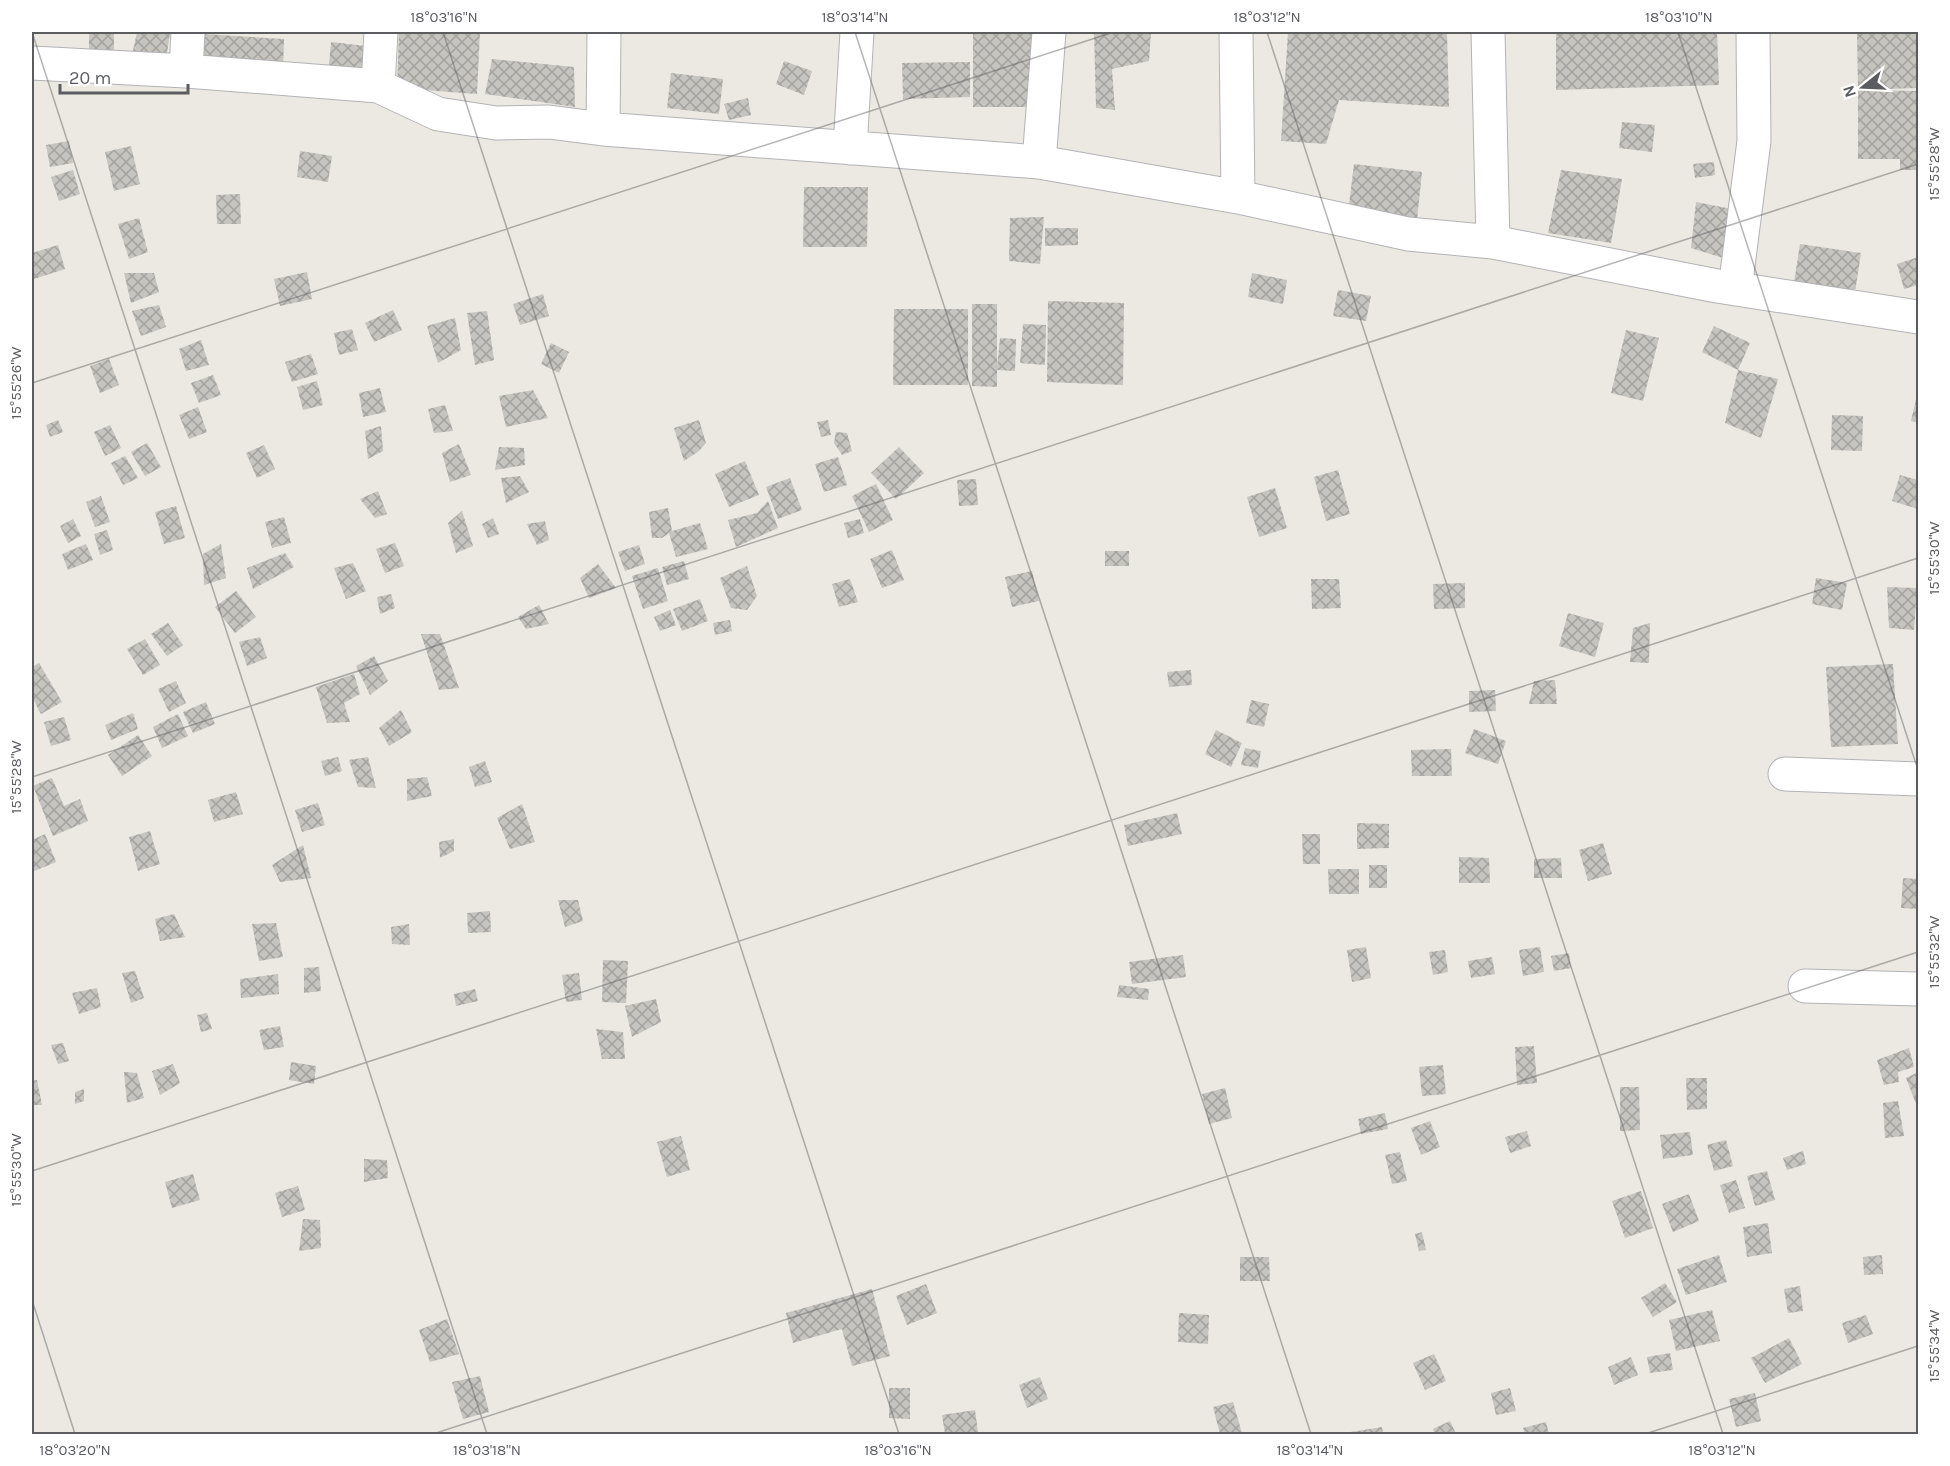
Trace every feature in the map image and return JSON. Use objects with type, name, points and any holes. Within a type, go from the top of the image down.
[{"type":"street","points":[[186,71],[188,32]]},
{"type":"street","points":[[378,86],[381,32]]},
{"type":"street","points":[[603,129],[604,32]]},
{"type":"street","points":[[850,148],[856,32]]},
{"type":"street","points":[[1039,162],[1049,32]]},
{"type":"street","points":[[1236,32],[1238,197]]},
{"type":"street","points":[[1488,32],[1493,242]]},
{"type":"street","points":[[1735,289],[1754,141],[1753,32]]},
{"type":"street","points":[[32,63],[186,71],[378,86],[438,114],[496,123],[549,122],[603,129],[1039,162],[1238,197],[1408,234],[1493,242],[1735,289],[1918,317]]},
{"type":"street","points":[[1785,774],[1918,778]]},
{"type":"street","points":[[1805,986],[1918,989]]},
{"type":"building","points":[[89,32],[114,32],[114,52],[89,49]]},
{"type":"building","points":[[137,32],[170,33],[166,60],[132,55]]},
{"type":"building","points":[[399,32],[480,32],[477,94],[397,88]]},
{"type":"building","points":[[973,32],[1034,32],[1034,107],[973,107]]},
{"type":"building","points":[[1094,32],[1151,32],[1149,61],[1112,69],[1115,110],[1096,108]]},
{"type":"building","points":[[1288,32],[1447,32],[1449,107],[1339,100],[1326,144],[1281,141]]},
{"type":"building","points":[[1556,32],[1717,32],[1719,85],[1556,90]]},
{"type":"building","points":[[1857,32],[1918,32],[1918,88],[1858,90]]},
{"type":"building","points":[[203,34],[284,39],[283,71],[202,64]]},
{"type":"building","points":[[331,42],[366,46],[362,76],[328,75]]},
{"type":"building","points":[[492,59],[574,67],[575,107],[485,94]]},
{"type":"building","points":[[784,61],[812,71],[804,95],[776,84]]},
{"type":"building","points":[[970,62],[970,97],[903,99],[902,63]]},
{"type":"building","points":[[671,73],[723,79],[719,114],[667,108]]},
{"type":"building","points":[[1858,90],[1918,91],[1918,170],[1900,170],[1900,159],[1858,159]]},
{"type":"building","points":[[748,98],[751,115],[729,120],[724,104]]},
{"type":"building","points":[[1622,122],[1655,125],[1652,152],[1619,148]]},
{"type":"building","points":[[69,141],[73,163],[50,167],[46,145]]},
{"type":"building","points":[[131,146],[140,184],[114,191],[105,152]]},
{"type":"building","points":[[300,151],[332,156],[328,182],[297,177]]},
{"type":"building","points":[[1714,162],[1715,175],[1695,178],[1693,164]]},
{"type":"building","points":[[1354,164],[1422,172],[1417,220],[1348,213]]},
{"type":"building","points":[[73,170],[80,194],[59,201],[51,177]]},
{"type":"building","points":[[1561,170],[1622,179],[1611,243],[1548,233]]},
{"type":"building","points":[[804,187],[868,187],[867,247],[803,247]]},
{"type":"building","points":[[240,194],[241,224],[217,224],[216,195]]},
{"type":"building","points":[[1696,202],[1732,209],[1723,258],[1691,248]]},
{"type":"building","points":[[1044,217],[1040,264],[1009,261],[1010,218]]},
{"type":"building","points":[[139,218],[148,252],[129,259],[118,224]]},
{"type":"building","points":[[1045,228],[1078,228],[1078,245],[1045,246]]},
{"type":"building","points":[[1800,244],[1861,253],[1854,299],[1793,289]]},
{"type":"building","points":[[58,245],[65,269],[34,279],[32,253]]},
{"type":"building","points":[[1918,257],[1918,285],[1904,289],[1897,264]]},
{"type":"building","points":[[307,272],[312,299],[280,306],[274,279]]},
{"type":"building","points":[[124,273],[154,273],[159,292],[131,303]]},
{"type":"building","points":[[1252,273],[1287,280],[1283,304],[1248,297]]},
{"type":"building","points":[[1338,290],[1371,296],[1366,321],[1333,316]]},
{"type":"building","points":[[543,294],[549,316],[520,325],[513,304]]},
{"type":"building","points":[[1048,301],[1124,303],[1123,385],[1047,382]]},
{"type":"building","points":[[972,304],[997,304],[997,367],[1000,338],[1016,339],[1015,371],[997,370],[997,387],[972,386]]},
{"type":"building","points":[[159,305],[166,327],[141,336],[132,311]]},
{"type":"building","points":[[894,309],[968,309],[968,385],[893,385]]},
{"type":"building","points":[[393,310],[402,330],[374,342],[365,323]]},
{"type":"building","points":[[487,311],[494,360],[475,365],[467,313]]},
{"type":"building","points":[[455,318],[461,350],[438,363],[427,326]]},
{"type":"building","points":[[1023,324],[1046,325],[1045,365],[1020,363]]},
{"type":"building","points":[[1714,326],[1750,343],[1738,370],[1702,352]]},
{"type":"building","points":[[352,329],[358,350],[339,355],[334,333]]},
{"type":"building","points":[[1626,330],[1659,338],[1643,401],[1611,393]]},
{"type":"building","points":[[201,340],[209,365],[186,371],[179,349]]},
{"type":"building","points":[[551,343],[569,352],[559,373],[541,364]]},
{"type":"building","points":[[311,354],[318,374],[292,382],[285,362]]},
{"type":"building","points":[[109,359],[119,385],[100,393],[90,366]]},
{"type":"building","points":[[1738,370],[1778,379],[1761,438],[1725,423]]},
{"type":"building","points":[[213,375],[221,395],[199,403],[191,383]]},
{"type":"building","points":[[317,381],[323,405],[303,410],[297,387]]},
{"type":"building","points":[[380,388],[386,412],[363,417],[359,393]]},
{"type":"building","points":[[533,390],[548,418],[506,427],[499,396]]},
{"type":"building","points":[[1918,396],[1918,423],[1911,421]]},
{"type":"building","points":[[445,405],[453,431],[434,433],[428,409]]},
{"type":"building","points":[[198,407],[207,432],[189,439],[179,415]]},
{"type":"building","points":[[1832,415],[1863,416],[1862,451],[1831,450]]},
{"type":"building","points":[[58,420],[63,432],[50,437],[46,425]]},
{"type":"building","points":[[699,420],[706,443],[684,461],[674,428]]},
{"type":"building","points":[[828,420],[831,435],[821,437],[817,422]]},
{"type":"building","points":[[110,425],[121,448],[105,456],[94,432]]},
{"type":"building","points":[[381,426],[383,451],[368,459],[365,431]]},
{"type":"building","points":[[836,432],[847,433],[852,451],[842,455],[834,443]]},
{"type":"building","points":[[147,443],[161,467],[145,476],[131,452]]},
{"type":"building","points":[[459,444],[471,475],[450,482],[442,453]]},
{"type":"building","points":[[264,445],[275,469],[257,478],[246,453]]},
{"type":"building","points":[[499,447],[524,448],[525,465],[495,470]]},
{"type":"building","points":[[899,447],[924,473],[896,499],[871,473]]},
{"type":"building","points":[[125,456],[138,478],[123,485],[111,463]]},
{"type":"building","points":[[838,457],[847,485],[824,492],[815,464]]},
{"type":"building","points":[[745,461],[759,495],[729,507],[715,474]]},
{"type":"building","points":[[1338,470],[1350,514],[1326,521],[1314,477]]},
{"type":"building","points":[[1900,475],[1918,480],[1918,509],[1892,501]]},
{"type":"building","points":[[520,476],[529,492],[506,503],[501,478]]},
{"type":"building","points":[[790,478],[802,510],[778,519],[766,487]]},
{"type":"building","points":[[976,479],[978,505],[959,506],[957,480]]},
{"type":"building","points":[[876,484],[893,520],[869,532],[852,496]]},
{"type":"building","points":[[1275,488],[1287,528],[1259,537],[1247,497]]},
{"type":"building","points":[[378,491],[387,514],[375,518],[360,499]]},
{"type":"building","points":[[101,496],[110,522],[95,527],[86,502]]},
{"type":"building","points":[[768,501],[778,528],[736,547],[728,520],[757,513]]},
{"type":"building","points":[[176,506],[185,538],[164,544],[155,512]]},
{"type":"building","points":[[668,508],[672,531],[700,523],[708,549],[676,557],[669,533],[662,538],[652,538],[649,512]]},
{"type":"building","points":[[462,511],[473,546],[456,553],[448,523]]},
{"type":"building","points":[[284,517],[291,543],[272,548],[265,522]]},
{"type":"building","points":[[493,518],[499,534],[488,538],[482,524]]},
{"type":"building","points":[[73,519],[81,536],[68,543],[60,526]]},
{"type":"building","points":[[860,519],[864,533],[848,538],[844,523]]},
{"type":"building","points":[[545,521],[549,540],[537,545],[527,524]]},
{"type":"building","points":[[107,530],[113,550],[100,555],[94,534]]},
{"type":"building","points":[[395,543],[404,566],[385,573],[376,549]]},
{"type":"building","points":[[86,544],[93,560],[68,570],[62,554]]},
{"type":"building","points":[[221,544],[226,578],[204,585],[203,554]]},
{"type":"building","points":[[639,545],[645,564],[625,571],[618,552]]},
{"type":"building","points":[[892,550],[904,580],[882,588],[870,559]]},
{"type":"building","points":[[1105,551],[1129,551],[1129,566],[1105,566]]},
{"type":"building","points":[[285,553],[294,567],[253,589],[247,568]]},
{"type":"building","points":[[684,561],[689,579],[667,585],[662,567]]},
{"type":"building","points":[[353,563],[366,591],[346,599],[334,568]]},
{"type":"building","points":[[598,564],[616,588],[589,598],[580,578]]},
{"type":"building","points":[[747,566],[757,596],[747,610],[731,608],[720,578]]},
{"type":"building","points":[[658,568],[668,601],[643,609],[632,576]]},
{"type":"building","points":[[1032,571],[1039,601],[1012,607],[1005,577]]},
{"type":"building","points":[[1816,578],[1847,583],[1842,610],[1812,604]]},
{"type":"building","points":[[850,579],[858,602],[839,607],[832,584]]},
{"type":"building","points":[[1311,579],[1339,579],[1341,608],[1312,609]]},
{"type":"building","points":[[1465,583],[1465,608],[1434,609],[1433,584]]},
{"type":"building","points":[[1887,587],[1917,588],[1914,630],[1889,628]]},
{"type":"building","points":[[236,591],[256,617],[235,633],[215,607]]},
{"type":"building","points":[[391,594],[395,608],[380,614],[377,597]]},
{"type":"building","points":[[700,599],[708,621],[682,631],[673,609]]},
{"type":"building","points":[[539,605],[549,624],[526,629],[518,617]]},
{"type":"building","points":[[670,610],[676,625],[660,631],[654,617]]},
{"type":"building","points":[[1568,613],[1604,623],[1595,657],[1559,646]]},
{"type":"building","points":[[730,620],[732,631],[715,635],[713,623]]},
{"type":"building","points":[[168,623],[183,645],[167,656],[151,634]]},
{"type":"building","points":[[1650,623],[1649,663],[1630,662],[1633,628]]},
{"type":"building","points":[[421,634],[440,634],[459,688],[439,690]]},
{"type":"building","points":[[260,637],[267,658],[247,666],[239,642]]},
{"type":"building","points":[[145,639],[160,665],[143,675],[127,649]]},
{"type":"building","points":[[374,656],[388,681],[370,695],[356,666]]},
{"type":"building","points":[[39,663],[62,702],[41,714],[32,697],[32,667]]},
{"type":"building","points":[[1893,664],[1898,744],[1831,747],[1826,667]]},
{"type":"building","points":[[1191,670],[1192,685],[1169,687],[1167,672]]},
{"type":"building","points":[[354,674],[360,694],[344,703],[350,722],[327,723],[316,687]]},
{"type":"building","points":[[1555,680],[1557,704],[1529,704],[1534,681]]},
{"type":"building","points":[[176,681],[186,703],[169,712],[158,689]]},
{"type":"building","points":[[1495,690],[1496,711],[1469,712],[1469,691]]},
{"type":"building","points":[[1251,700],[1269,704],[1264,727],[1246,723]]},
{"type":"building","points":[[206,702],[215,724],[193,733],[183,712]]},
{"type":"building","points":[[401,710],[412,732],[389,746],[379,728]]},
{"type":"building","points":[[133,713],[138,729],[111,740],[105,725]]},
{"type":"building","points":[[178,714],[188,736],[162,748],[153,727]]},
{"type":"building","points":[[64,717],[71,740],[51,746],[44,722]]},
{"type":"building","points":[[1474,729],[1506,741],[1498,764],[1465,753]]},
{"type":"building","points":[[1216,730],[1242,743],[1231,767],[1205,754]]},
{"type":"building","points":[[138,735],[152,756],[122,776],[108,755]]},
{"type":"building","points":[[1245,748],[1261,751],[1258,768],[1241,765]]},
{"type":"building","points":[[1451,749],[1452,776],[1412,776],[1411,750]]},
{"type":"building","points":[[338,757],[342,771],[325,776],[321,761]]},
{"type":"building","points":[[368,757],[376,788],[358,787],[349,760]]},
{"type":"building","points":[[485,761],[492,782],[475,787],[469,767]]},
{"type":"building","points":[[427,777],[432,796],[407,801],[407,779]]},
{"type":"building","points":[[52,778],[64,806],[80,799],[88,821],[53,836],[33,786]]},
{"type":"building","points":[[236,792],[243,814],[214,822],[208,800]]},
{"type":"building","points":[[318,803],[325,825],[302,832],[295,810]]},
{"type":"building","points":[[522,804],[535,842],[510,849],[497,818]]},
{"type":"building","points":[[1177,813],[1182,834],[1128,846],[1124,825]]},
{"type":"building","points":[[1357,823],[1389,824],[1389,848],[1357,849]]},
{"type":"building","points":[[150,831],[160,864],[138,871],[129,837]]},
{"type":"building","points":[[45,834],[56,862],[32,872],[32,840]]},
{"type":"building","points":[[1302,834],[1320,834],[1320,864],[1303,864]]},
{"type":"building","points":[[454,839],[454,851],[440,858],[439,842]]},
{"type":"building","points":[[1603,843],[1612,874],[1588,881],[1579,850]]},
{"type":"building","points":[[303,845],[311,878],[280,882],[272,865]]},
{"type":"building","points":[[1459,857],[1489,858],[1490,883],[1459,883]]},
{"type":"building","points":[[1561,858],[1562,878],[1534,878],[1534,859]]},
{"type":"building","points":[[1369,865],[1387,865],[1387,888],[1369,888]]},
{"type":"building","points":[[1328,869],[1359,869],[1359,894],[1329,894]]},
{"type":"building","points":[[1903,878],[1918,879],[1918,909],[1901,908]]},
{"type":"building","points":[[558,900],[578,900],[583,921],[565,927]]},
{"type":"building","points":[[490,911],[491,932],[468,933],[467,913]]},
{"type":"building","points":[[174,914],[185,937],[160,941],[155,919]]},
{"type":"building","points":[[276,923],[283,957],[259,961],[252,924]]},
{"type":"building","points":[[409,924],[410,945],[392,944],[391,927]]},
{"type":"building","points":[[1366,947],[1371,978],[1352,982],[1347,950]]},
{"type":"building","points":[[1540,947],[1544,972],[1523,976],[1519,950]]},
{"type":"building","points":[[1445,950],[1448,972],[1433,975],[1429,952]]},
{"type":"building","points":[[1569,953],[1571,968],[1554,971],[1551,956]]},
{"type":"building","points":[[1183,955],[1186,977],[1132,984],[1129,962]]},
{"type":"building","points":[[1492,957],[1495,974],[1471,978],[1468,961]]},
{"type":"building","points":[[603,960],[628,961],[626,1003],[602,1002]]},
{"type":"building","points":[[319,967],[321,991],[304,993],[304,968]]},
{"type":"building","points":[[135,971],[144,998],[131,1003],[122,973]]},
{"type":"building","points":[[579,973],[582,1000],[566,1002],[562,975]]},
{"type":"building","points":[[278,974],[279,994],[241,998],[240,979]]},
{"type":"building","points":[[1119,985],[1149,989],[1148,1000],[1117,997]]},
{"type":"building","points":[[97,988],[101,1007],[79,1014],[72,993]]},
{"type":"building","points":[[475,989],[478,1001],[456,1006],[454,994]]},
{"type":"building","points":[[656,999],[661,1022],[632,1037],[625,1006]]},
{"type":"building","points":[[207,1013],[212,1029],[201,1032],[197,1015]]},
{"type":"building","points":[[280,1026],[284,1047],[264,1050],[259,1030]]},
{"type":"building","points":[[596,1029],[623,1032],[625,1059],[602,1059]]},
{"type":"building","points":[[63,1043],[69,1061],[58,1064],[51,1045]]},
{"type":"building","points":[[1534,1046],[1537,1083],[1517,1085],[1515,1047]]},
{"type":"building","points":[[1909,1048],[1914,1067],[1898,1072],[1899,1082],[1884,1085],[1877,1060]]},
{"type":"building","points":[[291,1062],[316,1066],[314,1084],[289,1080]]},
{"type":"building","points":[[173,1064],[180,1083],[160,1095],[152,1071]]},
{"type":"building","points":[[1443,1065],[1446,1094],[1422,1096],[1419,1067]]},
{"type":"building","points":[[124,1072],[137,1073],[144,1098],[127,1103]]},
{"type":"building","points":[[1918,1072],[1918,1103],[1916,1104],[1906,1078]]},
{"type":"building","points":[[1686,1078],[1707,1078],[1707,1109],[1687,1110]]},
{"type":"building","points":[[37,1080],[42,1105],[32,1105],[32,1081]]},
{"type":"building","points":[[1620,1087],[1639,1087],[1640,1130],[1620,1131]]},
{"type":"building","points":[[1225,1088],[1232,1118],[1209,1124],[1202,1094]]},
{"type":"building","points":[[84,1089],[84,1101],[75,1104],[75,1092]]},
{"type":"building","points":[[1898,1101],[1904,1136],[1885,1138],[1883,1103]]},
{"type":"building","points":[[1385,1113],[1388,1129],[1361,1134],[1358,1119]]},
{"type":"building","points":[[1430,1121],[1440,1147],[1421,1155],[1411,1128]]},
{"type":"building","points":[[1527,1131],[1531,1146],[1510,1153],[1505,1137]]},
{"type":"building","points":[[1690,1132],[1693,1155],[1663,1159],[1660,1135]]},
{"type":"building","points":[[681,1136],[690,1170],[667,1177],[657,1142]]},
{"type":"building","points":[[1726,1140],[1733,1166],[1714,1171],[1707,1145]]},
{"type":"building","points":[[1803,1151],[1806,1164],[1787,1170],[1783,1158]]},
{"type":"building","points":[[1400,1152],[1407,1181],[1392,1184],[1385,1155]]},
{"type":"building","points":[[364,1159],[387,1160],[388,1178],[364,1182]]},
{"type":"building","points":[[1767,1171],[1775,1200],[1755,1206],[1747,1176]]},
{"type":"building","points":[[193,1174],[200,1200],[172,1208],[165,1182]]},
{"type":"building","points":[[1736,1180],[1745,1208],[1729,1213],[1720,1185]]},
{"type":"building","points":[[298,1186],[305,1210],[282,1217],[275,1193]]},
{"type":"building","points":[[1641,1191],[1653,1228],[1625,1238],[1612,1201]]},
{"type":"building","points":[[1689,1194],[1699,1221],[1673,1232],[1662,1204]]},
{"type":"building","points":[[303,1219],[320,1220],[321,1248],[299,1251]]},
{"type":"building","points":[[1768,1223],[1772,1253],[1747,1257],[1743,1227]]},
{"type":"building","points":[[1422,1232],[1426,1250],[1419,1251],[1415,1234]]},
{"type":"building","points":[[1719,1255],[1727,1282],[1686,1295],[1677,1269]]},
{"type":"building","points":[[1882,1255],[1883,1274],[1864,1275],[1863,1257]]},
{"type":"building","points":[[1240,1257],[1269,1257],[1270,1281],[1240,1281]]},
{"type":"building","points":[[1665,1283],[1677,1302],[1653,1317],[1641,1298]]},
{"type":"building","points":[[926,1284],[937,1313],[907,1325],[896,1296]]},
{"type":"building","points":[[1800,1286],[1803,1311],[1788,1313],[1784,1289]]},
{"type":"building","points":[[872,1289],[890,1356],[852,1366],[842,1329],[793,1343],[786,1313]]},
{"type":"building","points":[[1712,1310],[1720,1341],[1676,1351],[1669,1320]]},
{"type":"building","points":[[1179,1313],[1209,1315],[1208,1344],[1178,1342]]},
{"type":"building","points":[[1866,1315],[1873,1334],[1848,1343],[1842,1323]]},
{"type":"building","points":[[447,1319],[459,1354],[430,1362],[419,1330]]},
{"type":"building","points":[[1789,1338],[1802,1364],[1765,1383],[1751,1358]]},
{"type":"building","points":[[1670,1353],[1673,1370],[1650,1373],[1647,1357]]},
{"type":"building","points":[[1434,1354],[1446,1381],[1425,1390],[1413,1363]]},
{"type":"building","points":[[1631,1357],[1638,1375],[1614,1385],[1608,1367]]},
{"type":"building","points":[[480,1376],[489,1412],[463,1419],[452,1382]]},
{"type":"building","points":[[1040,1377],[1048,1399],[1027,1408],[1019,1385]]},
{"type":"building","points":[[889,1388],[910,1388],[910,1419],[889,1418]]},
{"type":"building","points":[[1510,1388],[1516,1411],[1496,1415],[1491,1393]]},
{"type":"building","points":[[1755,1393],[1761,1421],[1736,1427],[1729,1399]]},
{"type":"building","points":[[1233,1402],[1242,1433],[1220,1434],[1213,1407]]},
{"type":"building","points":[[975,1410],[978,1432],[945,1434],[942,1415]]},
{"type":"building","points":[[1450,1421],[1456,1434],[1435,1434],[1433,1429]]},
{"type":"building","points":[[1546,1422],[1549,1434],[1525,1434],[1523,1428]]},
{"type":"building","points":[[1382,1427],[1383,1434],[1344,1434],[1344,1433]]}]
